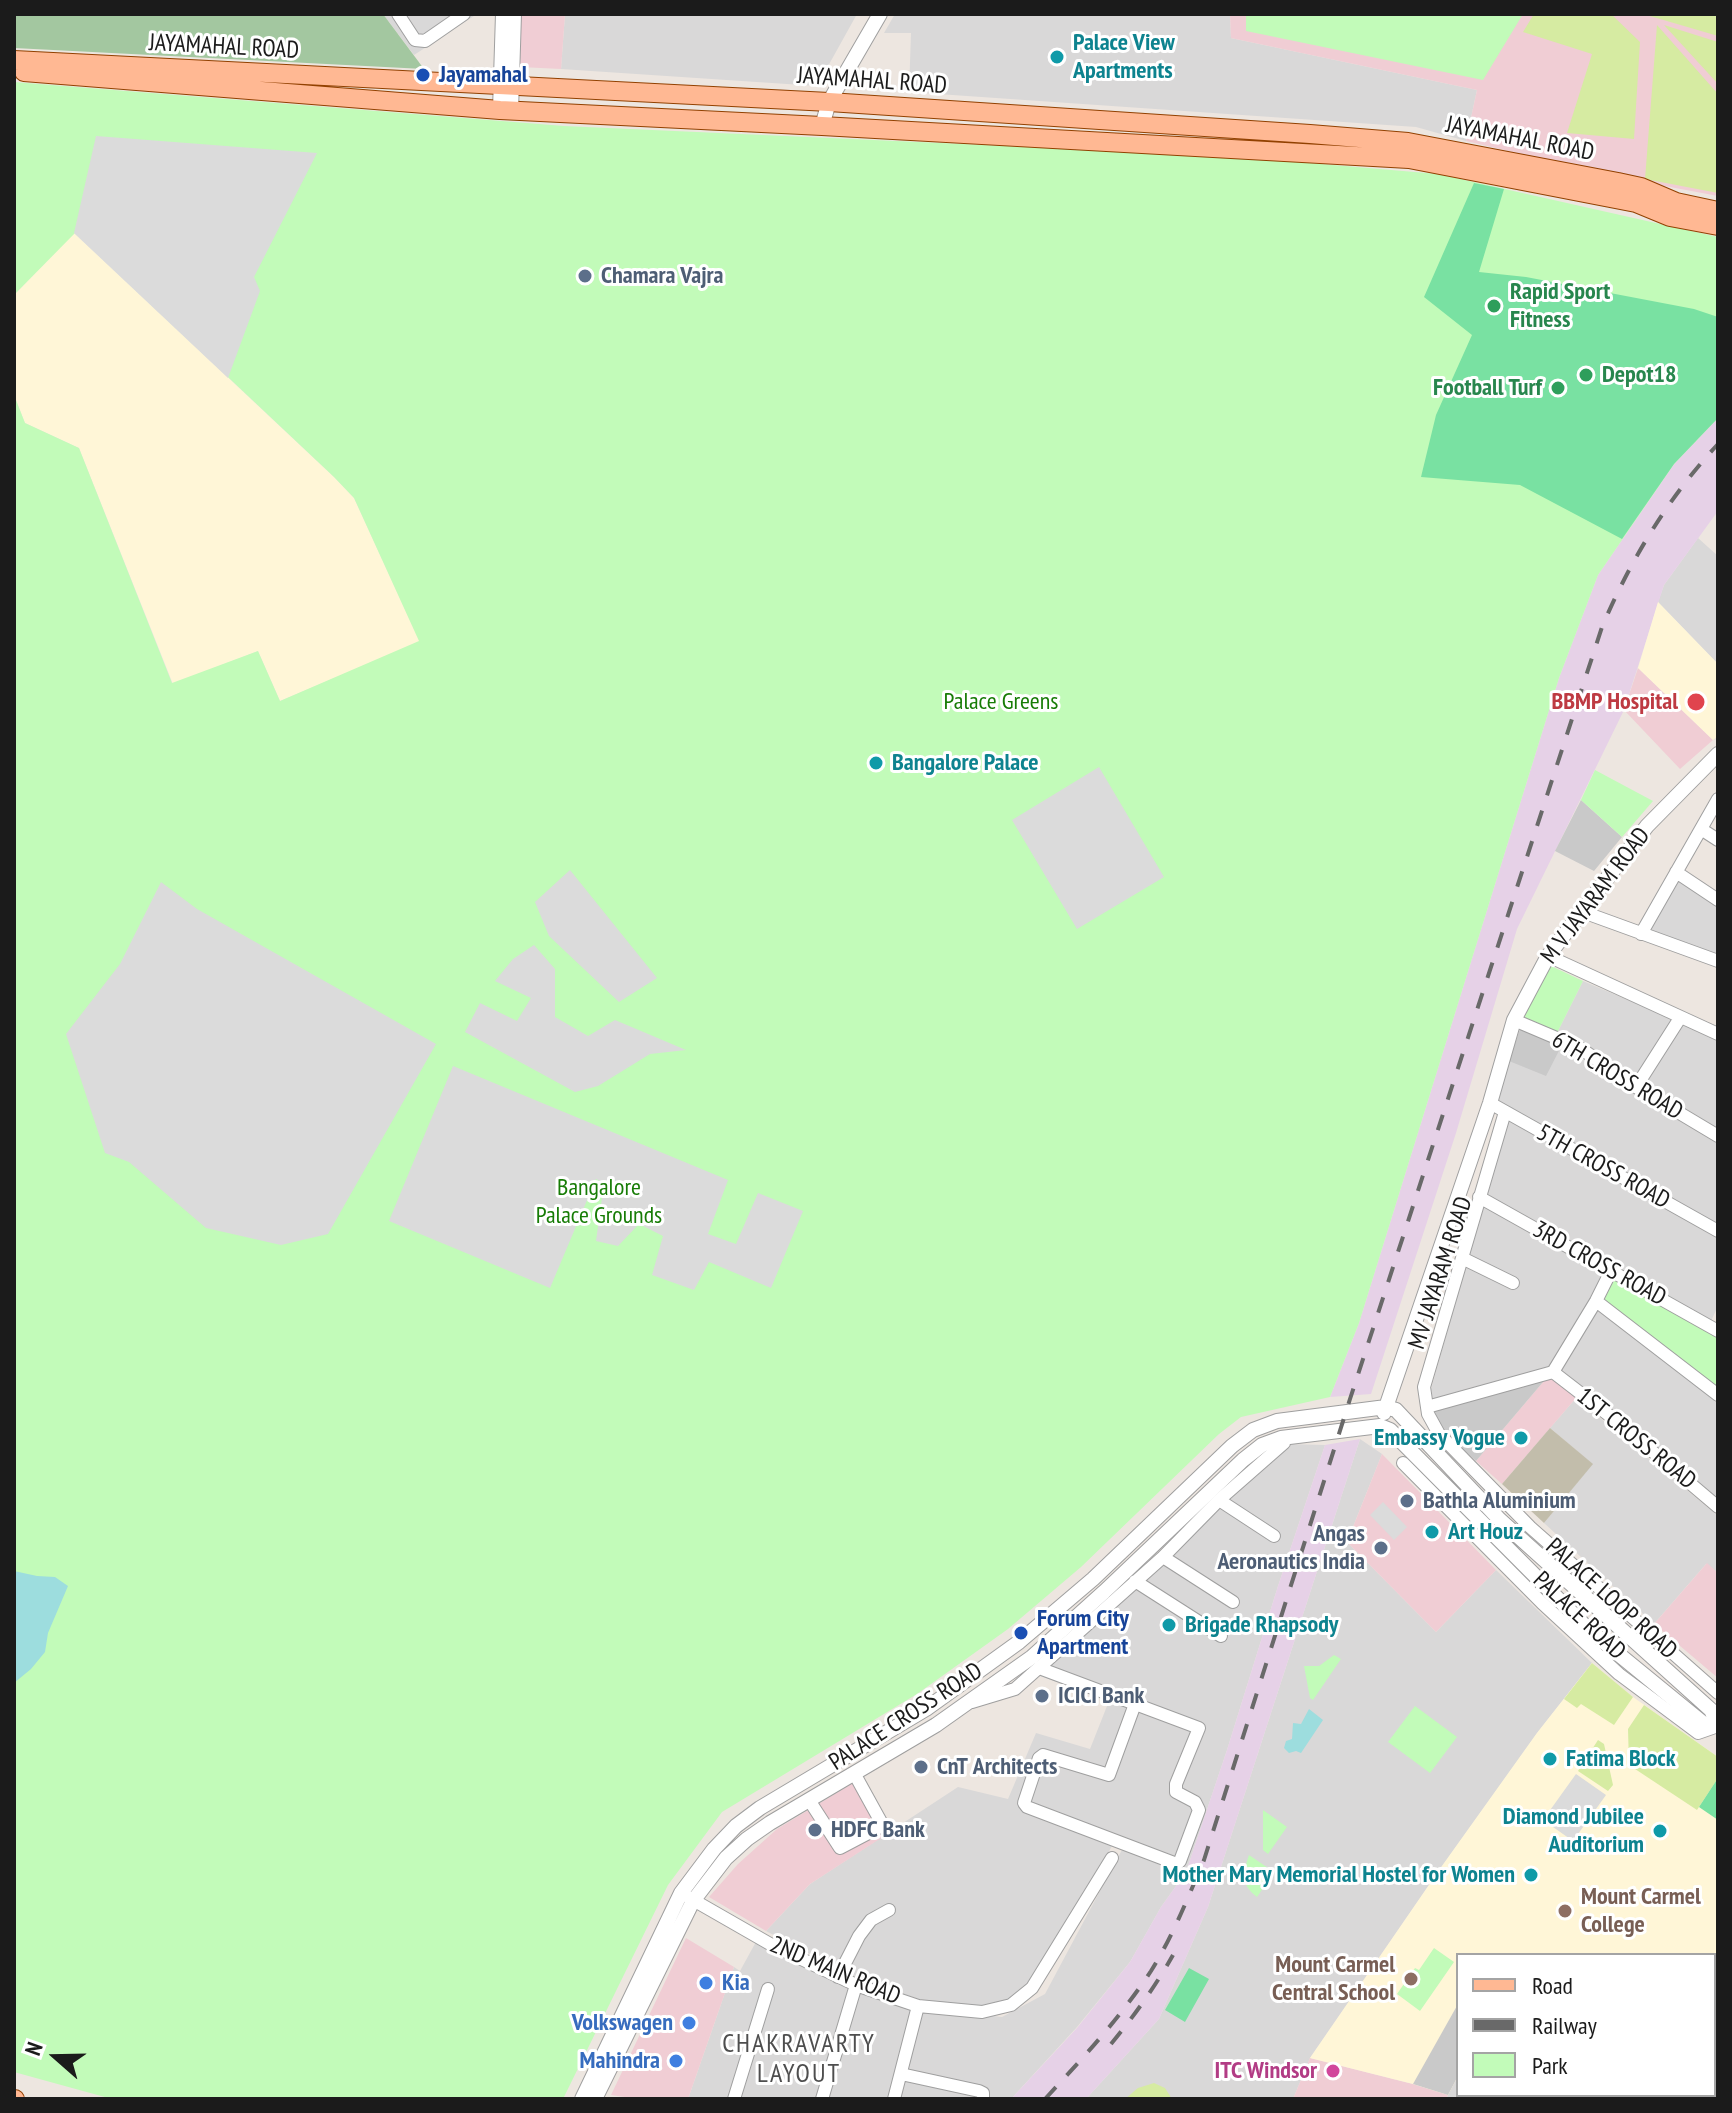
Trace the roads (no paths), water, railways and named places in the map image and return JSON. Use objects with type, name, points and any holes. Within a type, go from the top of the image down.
[{"type":"main road","name":"JAYAMAHAL ROAD","points":[[14,60],[829,102],[1408,142],[1641,187],[1676,202],[1718,211]]},
{"type":"main road","name":"JAYAMAHAL ROAD","points":[[14,71],[506,111],[1409,159],[1636,203],[1670,217],[1718,226]]},
{"type":"main road","points":[[1641,187],[1718,198]]},
{"type":"street","points":[[398,14],[415,40],[425,41],[464,14]]},
{"type":"street","points":[[503,14],[507,86]]},
{"type":"street","points":[[506,111],[514,14]]},
{"type":"street","points":[[822,126],[829,102],[880,14]]},
{"type":"street","name":"M V JAYARAM ROAD","points":[[1487,1109],[1514,1020],[1548,956],[1647,826],[1715,760]]},
{"type":"street","points":[[1641,934],[1718,799]]},
{"type":"street","points":[[1701,829],[1718,840]]},
{"type":"street","points":[[1676,872],[1718,900]]},
{"type":"street","points":[[1583,912],[1718,961]]},
{"type":"street","points":[[1548,956],[1718,1034]]},
{"type":"street","points":[[1636,1087],[1680,1018]]},
{"type":"street","name":"6TH CROSS ROAD","points":[[1514,1020],[1580,1048],[1636,1087],[1718,1136]]},
{"type":"street","name":"5TH CROSS ROAD","points":[[1487,1109],[1505,1112],[1718,1231]]},
{"type":"street","name":"MV JAYARAM ROAD","points":[[1385,1428],[1487,1109]]},
{"type":"street","points":[[1505,1112],[1424,1387],[1427,1407],[1553,1372],[1611,1271]]},
{"type":"street","name":"3RD CROSS ROAD","points":[[1479,1197],[1716,1326]]},
{"type":"street","points":[[1462,1258],[1513,1283]]},
{"type":"street","points":[[1596,1301],[1718,1395]]},
{"type":"street","name":"1ST CROSS ROAD","points":[[1553,1372],[1718,1507]]},
{"type":"street","name":"PALACE LOOP ROAD","points":[[1427,1407],[1439,1434],[1530,1527],[1718,1693]]},
{"type":"street","name":"PALACE CROSS ROAD","points":[[594,2099],[687,1897],[714,1849],[736,1826],[760,1808],[926,1709],[1019,1642],[1093,1579],[1232,1446],[1253,1430],[1277,1421],[1391,1408]]},
{"type":"street","name":"PALACE ROAD","points":[[1391,1408],[1500,1520],[1711,1710],[1718,1726]]},
{"type":"street","points":[[1317,1416],[1320,1434]]},
{"type":"street","name":"PALACE CROSS ROAD","points":[[687,1897],[747,1839],[936,1725],[1032,1657],[1262,1445],[1281,1438],[1385,1428]]},
{"type":"street","name":"PALACE ROAD","points":[[1385,1428],[1589,1630],[1704,1724],[1718,1726]]},
{"type":"street","points":[[965,1704],[1015,1689],[1163,1557],[1219,1500],[1284,1443]]},
{"type":"street","points":[[1403,1463],[1542,1603],[1619,1674],[1698,1733],[1718,1726]]},
{"type":"street","points":[[1219,1500],[1274,1536]]},
{"type":"street","points":[[1163,1557],[1233,1602]]},
{"type":"street","points":[[1135,1581],[1221,1636]]},
{"type":"street","points":[[1039,1668],[1135,1704],[1199,1728],[1175,1788],[1179,1794],[1195,1802],[1199,1810],[1177,1864],[1027,1807],[1024,1803],[1039,1758],[1043,1755],[1109,1775],[1135,1704]]},
{"type":"street","points":[[926,1709],[936,1725]]},
{"type":"street","points":[[809,1800],[840,1848],[880,1827],[881,1822],[854,1773]]},
{"type":"street","name":"2ND MAIN ROAD","points":[[687,1897],[770,1944],[856,1985],[918,2006],[982,2012],[1001,2009],[1032,1988],[1112,1858]]},
{"type":"street","points":[[838,1977],[871,1920],[889,1910]]},
{"type":"street","points":[[822,2099],[856,1985]]},
{"type":"street","points":[[734,2099],[768,1989]]},
{"type":"street","points":[[894,2099],[918,2006]]},
{"type":"street","points":[[901,2074],[979,2091],[983,2093],[983,2099]]},
{"type":"water","points":[[14,1571],[55,1577],[68,1586],[48,1633],[45,1652],[14,1683]]},
{"type":"water","points":[[1309,1709],[1323,1720],[1301,1753],[1289,1753],[1284,1748],[1286,1741],[1292,1739],[1293,1723],[1301,1724]]},
{"type":"railway","points":[[1045,2099],[1114,2021],[1151,1971],[1204,1860],[1350,1399],[1602,627],[1625,577],[1652,530],[1718,444]]},
{"type":"railway","points":[[1111,2044],[1144,2001],[1173,1955]]},
{"type":"place","name":"Palace View Apartments","points":[[1057,57]]},
{"type":"place","name":"Jayamahal","points":[[423,75]]},
{"type":"place","name":"Chamara Vajra","points":[[585,276]]},
{"type":"place","name":"Rapid Sport Fitness","points":[[1494,306]]},
{"type":"place","name":"Depot18","points":[[1586,375]]},
{"type":"place","name":"Football Turf","points":[[1558,388]]},
{"type":"place","name":"BBMP Hospital","points":[[1696,702]]},
{"type":"place","name":"Bangalore Palace","points":[[876,763]]},
{"type":"place","name":"Embassy Vogue","points":[[1521,1438]]},
{"type":"place","name":"Bathla Aluminium","points":[[1407,1501]]},
{"type":"place","name":"Art Houz","points":[[1432,1532]]},
{"type":"place","name":"Angas Aeronautics India","points":[[1381,1548]]},
{"type":"place","name":"Brigade Rhapsody","points":[[1169,1625]]},
{"type":"place","name":"Forum City Apartment","points":[[1021,1633]]},
{"type":"place","name":"ICICI Bank","points":[[1042,1696]]},
{"type":"place","name":"Fatima Block","points":[[1550,1759]]},
{"type":"place","name":"CnT Architects","points":[[921,1767]]},
{"type":"place","name":"HDFC Bank","points":[[815,1830]]},
{"type":"place","name":"Diamond Jubilee Auditorium","points":[[1660,1831]]},
{"type":"place","name":"Mother Mary Memorial Hostel for Women","points":[[1531,1875]]},
{"type":"place","name":"Mount Carmel College","points":[[1565,1911]]},
{"type":"place","name":"Mount Carmel Central School","points":[[1411,1979]]},
{"type":"place","name":"Kia","points":[[706,1983]]},
{"type":"place","name":"Volkswagen","points":[[689,2023]]},
{"type":"place","name":"Mahindra","points":[[676,2061]]},
{"type":"place","name":"ITC Windsor","points":[[1333,2071]]},
{"type":"district","name":"CHAKRAVARTY LAYOUT","points":[[799,2060]]},
{"type":"park label","name":"Palace Greens","points":[[1001,702]]},
{"type":"park label","name":"Bangalore Palace Grounds","points":[[599,1202]]}]
